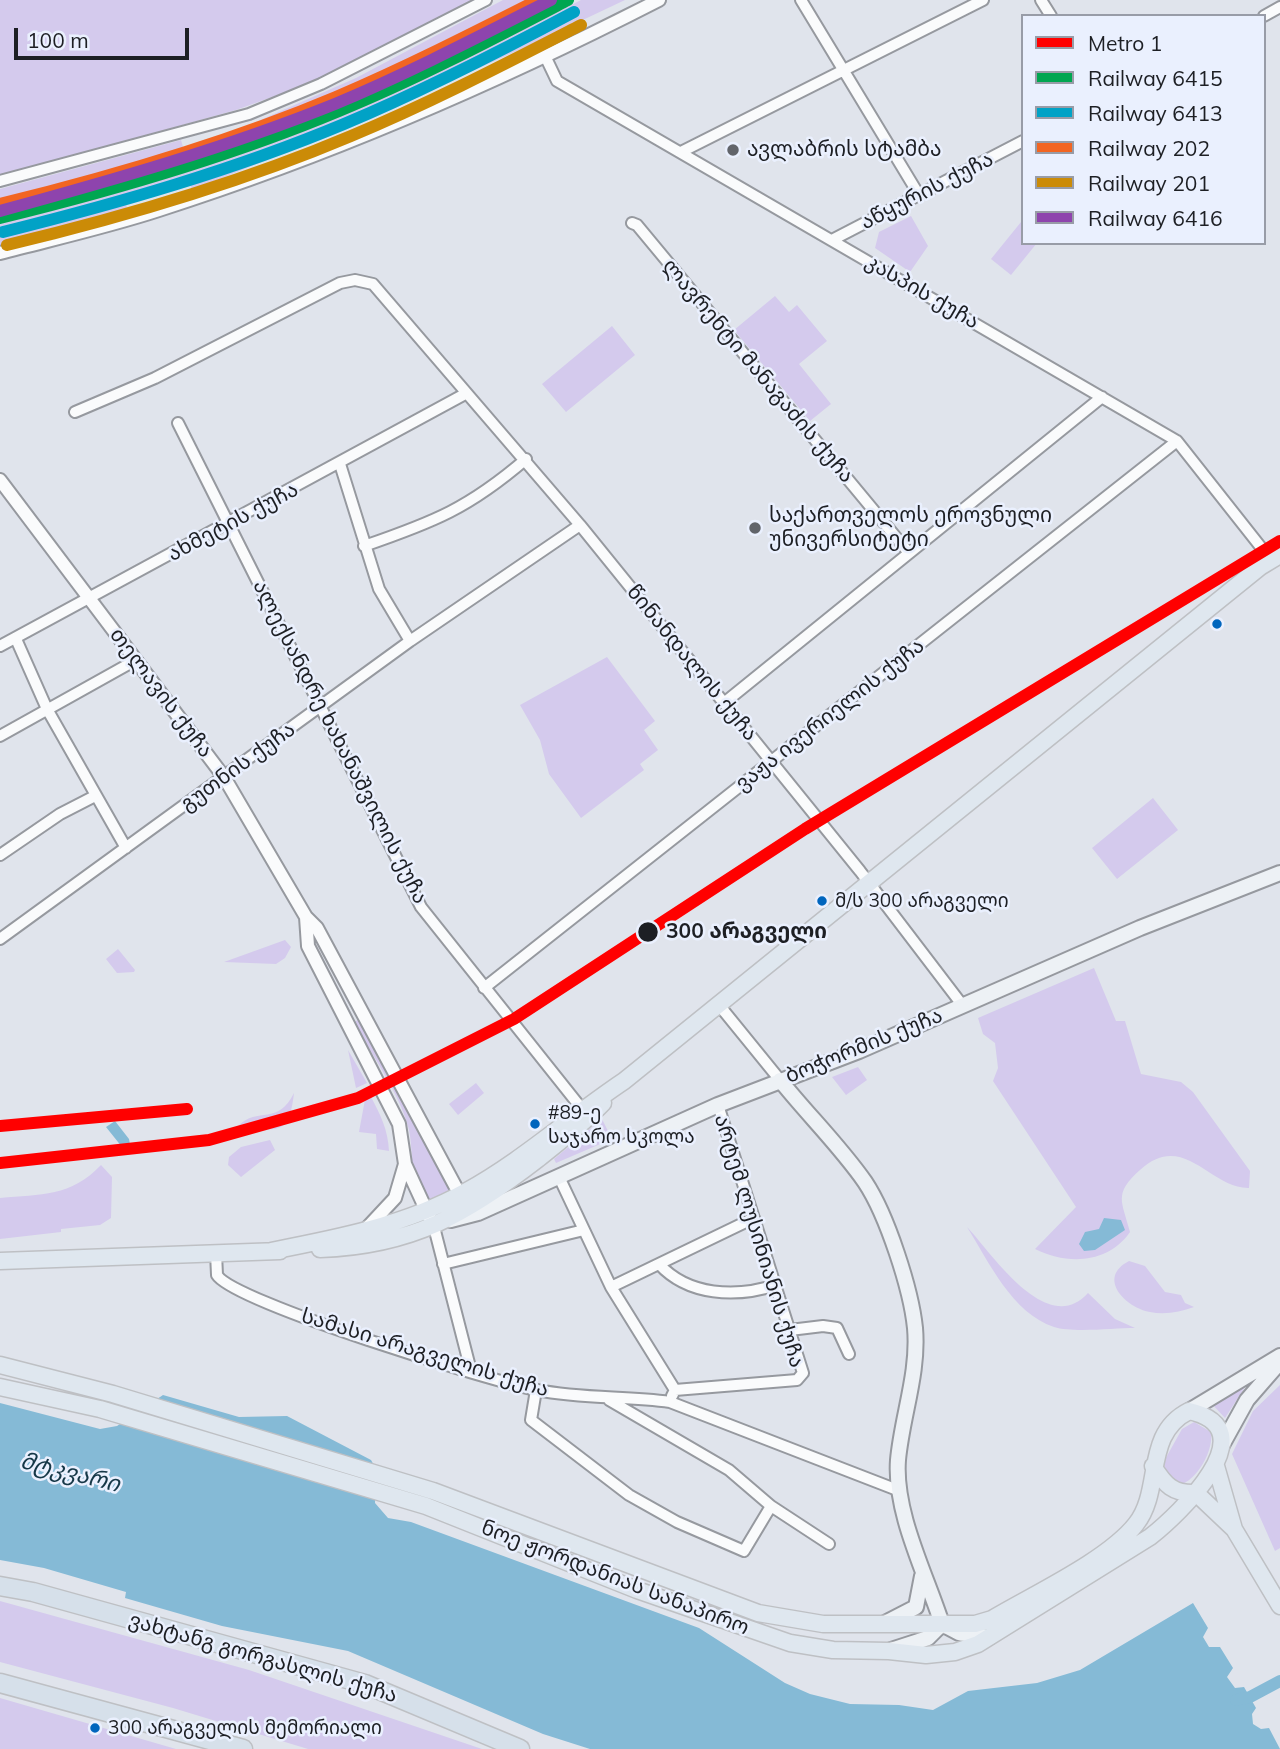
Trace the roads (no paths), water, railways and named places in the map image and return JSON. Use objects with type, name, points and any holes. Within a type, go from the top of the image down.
[{"type":"highway","name":"ვახტანგ გორგასლის ქუჩა","points":[[0,1586],[353,1680],[397,1695],[520,1749]]},
{"type":"highway","points":[[0,1683],[243,1749]]},
{"type":"main road","points":[[271,1251],[361,1232],[425,1211],[460,1195],[522,1156],[582,1109],[624,1081],[1276,557]]},
{"type":"main road","name":"ბოჭორმის ქუჩა","points":[[449,1220],[478,1213],[718,1105],[859,1051],[1140,928],[1280,873]]},
{"type":"main road","points":[[780,1080],[866,1184],[904,1280],[915,1325],[916,1354],[898,1461],[900,1492],[922,1575],[942,1623],[959,1633],[989,1637]]},
{"type":"main road","points":[[0,1261],[358,1248],[410,1236],[449,1220],[495,1193],[589,1118],[624,1081]]},
{"type":"main road","points":[[1280,1359],[1172,1423],[1163,1437],[1153,1466],[1163,1481],[1176,1492],[1196,1493],[1236,1533],[1280,1606]]},
{"type":"main road","points":[[1196,1493],[1216,1466],[1221,1447],[1247,1400],[1280,1359]]},
{"type":"main road","name":"ნოე ჟორდანიას სანაპირო","points":[[0,1365],[113,1394],[381,1484],[637,1590],[771,1638],[833,1650],[889,1650],[926,1655],[952,1653],[989,1637],[1150,1537],[1176,1517],[1196,1493]]},
{"type":"main road","name":"ნოე ჟორდანიას სანაპირო","points":[[0,1387],[100,1409],[485,1510],[645,1573],[758,1613],[823,1624],[975,1624],[992,1619],[1101,1554],[1129,1532],[1140,1518],[1153,1466]]},
{"type":"main road","points":[[1189,1411],[1209,1418],[1217,1428],[1221,1447]]},
{"type":"main road","points":[[1216,1466],[1236,1533]]},
{"type":"main road","points":[[885,1623],[916,1607],[922,1575]]},
{"type":"main road","points":[[889,1650],[928,1638],[942,1623]]},
{"type":"street","points":[[0,181],[143,145],[268,107],[321,84],[486,0]]},
{"type":"street","points":[[0,253],[158,210],[313,155],[546,58],[659,0]]},
{"type":"street","points":[[800,0],[919,195]]},
{"type":"street","points":[[684,151],[983,0]]},
{"type":"street","name":"კასპის ქუჩა","points":[[546,58],[557,81],[684,151],[1177,441],[1276,557]]},
{"type":"street","name":"აწყურის ქუჩა","points":[[832,240],[1021,142]]},
{"type":"street","name":"ლავრენტი მანაგაძის ქუჩა","points":[[632,223],[637,225],[909,553]]},
{"type":"street","name":"წინანდალის ქუჩა","points":[[75,412],[155,378],[313,295],[355,280],[373,284],[580,525],[871,884],[963,1006]]},
{"type":"street","name":"ახმეტის ქუჩა","points":[[0,646],[465,394]]},
{"type":"street","points":[[724,702],[1102,397]]},
{"type":"street","name":"ალექსანდრე ხახანაშვილის ქუჩა","points":[[178,423],[421,907],[582,1109]]},
{"type":"street","name":"ვაჟა ივერიელის ქუჩა","points":[[484,988],[1177,441]]},
{"type":"street","points":[[363,546],[429,524],[474,501],[526,459]]},
{"type":"street","points":[[340,464],[363,546],[379,589],[410,641]]},
{"type":"street","name":"თელავის ქუჩა","points":[[0,480],[224,777],[306,917],[317,928],[460,1195]]},
{"type":"street","name":"გუთნის ქუჩა","points":[[0,939],[322,708],[410,641],[580,525]]},
{"type":"street","points":[[16,639],[47,709],[126,848]]},
{"type":"street","points":[[0,736],[136,660]]},
{"type":"street","points":[[0,855],[60,814],[95,796]]},
{"type":"street","points":[[306,917],[308,946],[399,1124],[405,1164],[434,1227],[471,1371]]},
{"type":"street","points":[[719,1005],[780,1080]]},
{"type":"street","name":"არტემ ლუსინიანის ქუჩა","points":[[675,1390],[797,1380],[803,1373],[718,1105]]},
{"type":"street","points":[[361,1232],[390,1206],[402,1182],[405,1164]]},
{"type":"street","points":[[559,1177],[611,1287],[675,1390],[670,1402]]},
{"type":"street","points":[[449,1220],[460,1195]]},
{"type":"street","points":[[611,1287],[754,1218]]},
{"type":"street","points":[[443,1264],[584,1230]]},
{"type":"street","name":"სამასი არაგველის ქუჩა","points":[[216,1253],[217,1275],[234,1290],[307,1319],[536,1390],[609,1400],[636,1397],[670,1402],[900,1492]]},
{"type":"street","points":[[659,1264],[672,1279],[716,1293],[751,1293],[776,1285]]},
{"type":"street","points":[[790,1330],[822,1326],[837,1328],[849,1354]]},
{"type":"street","points":[[536,1390],[531,1420],[629,1495],[677,1522],[744,1551],[771,1506]]},
{"type":"street","points":[[609,1400],[729,1470],[771,1506],[829,1544]]},
{"type":"water","points":[[115,1121],[129,1139],[131,1150],[126,1152],[106,1127]]},
{"type":"water","points":[[1104,1218],[1121,1220],[1125,1230],[1095,1250],[1084,1251],[1079,1244],[1085,1232],[1099,1229]]},
{"type":"water","name":"მტკვარი","points":[[163,1395],[239,1417],[287,1416],[371,1460],[376,1469],[375,1503],[388,1518],[411,1522],[699,1628],[785,1683],[810,1694],[850,1704],[899,1705],[933,1710],[968,1691],[1037,1683],[1080,1670],[1193,1603],[1208,1628],[1203,1637],[1209,1647],[1220,1647],[1233,1668],[1227,1677],[1235,1688],[1244,1687],[1256,1708],[1252,1714],[1253,1724],[1261,1729],[1269,1728],[1280,1749],[590,1749],[543,1734],[348,1651],[222,1626],[125,1598],[126,1592],[44,1568],[0,1560],[0,1403],[100,1429],[117,1426]]},
{"type":"waterway","points":[[1236,1700],[1250,1697],[1280,1681]]},
{"type":"metro line","name":"1","points":[[0,1163],[209,1140],[358,1098],[514,1019],[805,829],[1280,541]]},
{"type":"metro line","name":"1","points":[[0,1126],[187,1109]]},
{"type":"rail line","name":"202","points":[[0,204],[170,157],[295,114],[387,74],[538,0]]},
{"type":"rail line","name":"6416","points":[[0,211],[169,162],[294,120],[390,80],[551,0]]},
{"type":"rail line","name":"6415","points":[[0,218],[171,171],[298,128],[426,72],[568,0]]},
{"type":"rail line","name":"6413","points":[[3,232],[176,184],[303,141],[432,85],[574,12]]},
{"type":"rail line","name":"201","points":[[7,245],[181,198],[309,153],[438,97],[581,25]]},
{"type":"place","name":"ავლაბრის სტამბა","points":[[733,150]]},
{"type":"place","name":"საქართველოს ეროვნული უნივერსიტეტი","points":[[755,528]]},
{"type":"place","name":"მ/ს 300 არაგველი","points":[[822,901]]},
{"type":"place","name":"300 არაგველი","points":[[648,932]]},
{"type":"place","name":"#89-ე საჯარო სკოლა","points":[[535,1124]]},
{"type":"place","name":"300 არაგველის მემორიალი","points":[[95,1728]]}]
